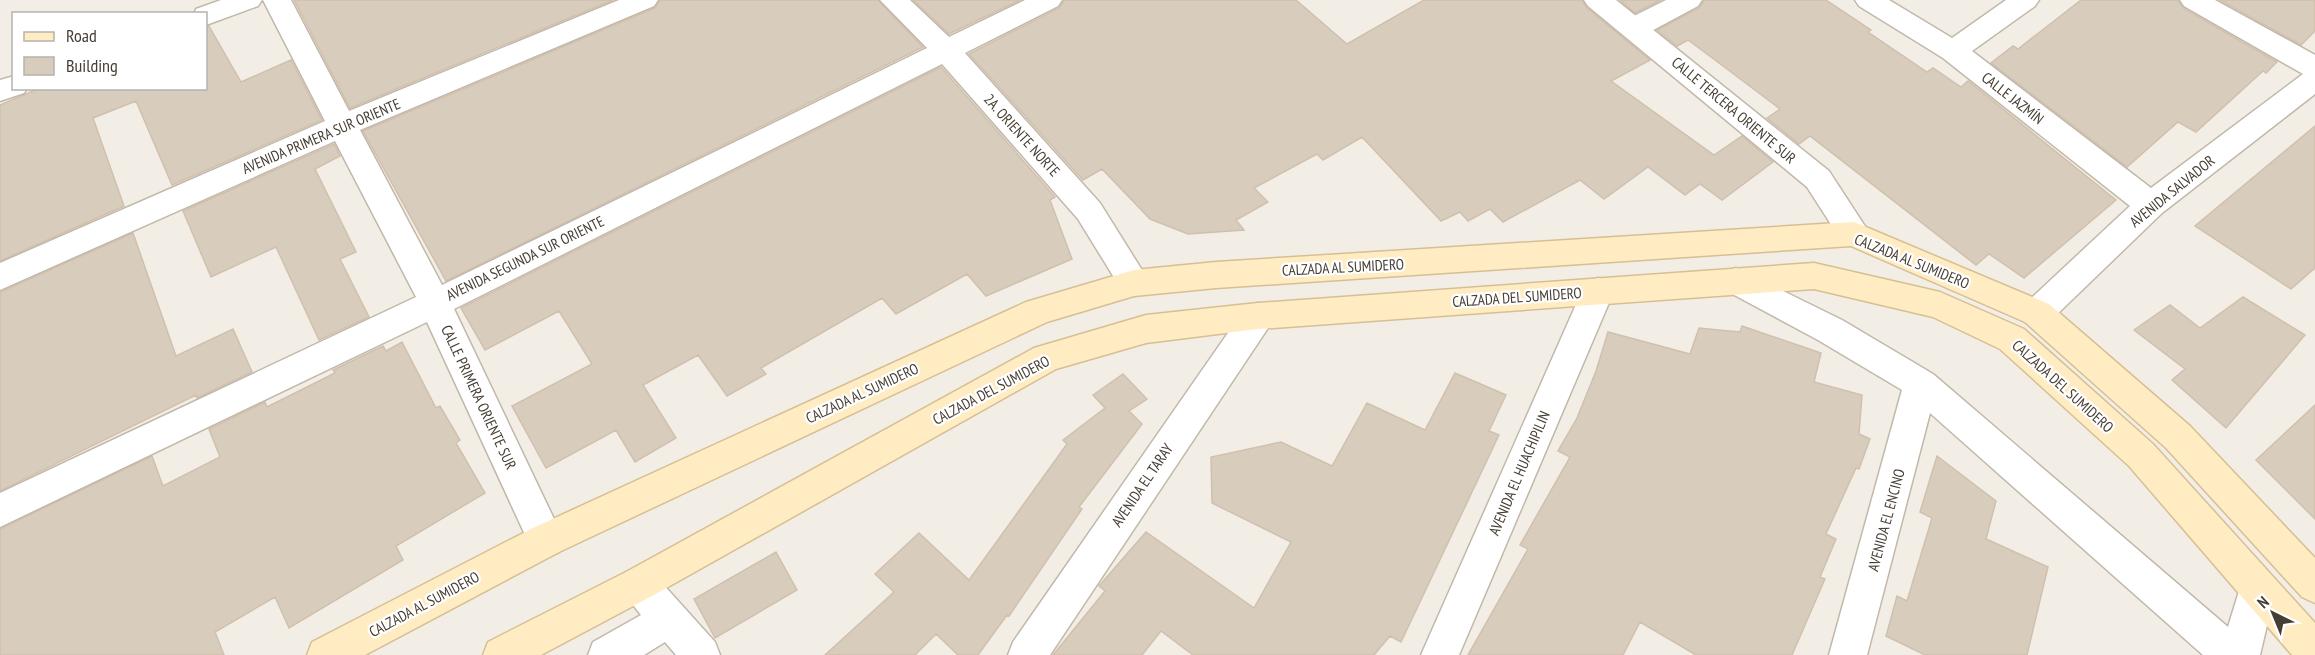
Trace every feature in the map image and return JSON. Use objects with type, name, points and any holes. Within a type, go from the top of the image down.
[{"type":"main road","name":"CALZADA AL SUMIDERO","points":[[326,655],[546,540],[1038,311],[1134,283],[1216,275],[1854,234],[2037,314],[2178,437],[2315,585]]},
{"type":"main road","name":"CALZADA DEL SUMIDERO","points":[[502,655],[639,584],[1046,358],[1146,329],[1258,316],[1814,276],[1940,304],[2012,339],[2140,455],[2315,652]]},
{"type":"street","points":[[207,16],[248,0]]},
{"type":"street","name":"CALLE PRIMERA ORIENTE SUR","points":[[277,0],[435,303],[546,540]]},
{"type":"street","name":"AVENIDA PRIMERA SUR ORIENTE","points":[[0,277],[343,125],[644,0]]},
{"type":"street","name":"2A. ORIENTE NORTE","points":[[894,0],[945,49],[1089,211],[1134,283]]},
{"type":"street","name":"AVENIDA SEGUNDA SUR ORIENTE","points":[[0,511],[435,303],[1048,0]]},
{"type":"street","name":"CALLE TERCERA ORIENTE SUR","points":[[1598,0],[1818,180],[1854,234]]},
{"type":"street","points":[[1634,28],[1688,0]]},
{"type":"street","name":"CALLE JAZMÍN","points":[[1869,0],[1953,51],[2151,205]]},
{"type":"street","points":[[1953,51],[2025,0]]},
{"type":"street","points":[[2194,0],[2315,68]]},
{"type":"street","name":"AVENIDA SALVADOR","points":[[2037,314],[2151,205],[2315,79]]},
{"type":"street","points":[[1736,281],[1830,330],[1921,384],[2232,655]]},
{"type":"street","name":"AVENIDA EL HUACHIPILIN","points":[[1440,655],[1598,291]]},
{"type":"street","name":"AVENIDA EL TARAY","points":[[1027,655],[1258,316]]},
{"type":"street","name":"AVENIDA EL ENCINO","points":[[1848,655],[1921,384]]},
{"type":"street","points":[[639,584],[668,620],[701,655]]},
{"type":"street","points":[[2241,655],[2258,587]]},
{"type":"street","points":[[607,655],[668,620]]},
{"type":"building","points":[[294,0],[613,0],[350,108]]},
{"type":"building","points":[[660,0],[878,0],[923,47],[446,281],[363,131],[655,8]]},
{"type":"building","points":[[913,0],[1020,0],[949,34]]},
{"type":"building","points":[[1064,0],[1296,0],[1347,44],[1424,0],[1582,0],[1587,8],[1650,60],[1611,81],[1714,155],[1742,136],[1773,162],[1722,200],[1700,184],[1685,195],[1648,167],[1604,199],[1580,180],[1503,222],[1490,209],[1468,221],[1460,212],[1441,221],[1362,137],[1323,160],[1317,154],[1254,188],[1268,202],[1236,220],[1244,230],[1188,234],[1150,219],[1102,169],[1083,180],[969,54],[1059,8]]},
{"type":"building","points":[[1620,0],[1661,0],[1635,13]]},
{"type":"building","points":[[1704,0],[1826,0],[1927,72],[1933,68],[1961,87],[1968,81],[2116,200],[2024,278],[1989,254],[1976,265],[1810,136],[1799,144],[1767,118],[1780,109],[1688,40],[1677,46],[1657,30],[1699,8]]},
{"type":"building","points":[[2081,0],[2178,0],[2183,8],[2277,62],[2266,73],[2263,71],[2196,132],[2178,122],[2127,167],[1991,63],[2013,46],[2018,49]]},
{"type":"building","points":[[2220,0],[2315,0],[2315,31],[2301,45]]},
{"type":"building","points":[[209,26],[241,82],[291,60],[322,120],[172,185],[136,101],[93,118],[124,206],[0,261],[0,105],[35,90],[207,90],[207,27]]},
{"type":"building","points":[[941,67],[1055,197],[1050,200],[1072,259],[986,296],[967,274],[896,314],[882,298],[761,368],[766,374],[727,396],[698,355],[643,385],[676,438],[635,462],[616,430],[546,468],[512,406],[592,364],[559,311],[485,350],[461,308]]},
{"type":"building","points":[[2315,126],[2315,268],[2291,289],[2195,226]]},
{"type":"building","points":[[334,144],[340,156],[315,169],[356,252],[340,259],[369,317],[319,340],[276,247],[211,277],[183,211]]},
{"type":"building","points":[[133,233],[176,356],[233,329],[252,372],[197,398],[196,395],[0,491],[0,292]]},
{"type":"building","points":[[2243,297],[2305,335],[2226,428],[2172,380],[2185,369],[2134,330],[2170,305],[2200,328]]},
{"type":"building","points":[[1742,326],[1821,353],[1814,382],[1862,395],[1859,434],[1870,439],[1859,469],[1856,468],[1826,534],[1836,539],[1820,577],[1825,579],[1792,655],[1696,655],[1640,622],[1623,655],[1468,655],[1528,549],[1520,545],[1570,457],[1558,451],[1577,418],[1596,371],[1608,332],[1690,354],[1699,328],[1740,332]]},
{"type":"building","points":[[402,342],[436,408],[440,406],[460,440],[456,443],[485,493],[396,546],[403,560],[289,628],[275,597],[215,632],[224,655],[0,655],[0,529],[152,456],[163,486],[220,457],[209,429],[265,402],[267,407],[335,373],[333,370],[383,346],[386,351]]},
{"type":"building","points":[[1455,373],[1506,395],[1489,431],[1499,435],[1401,642],[1390,636],[1374,655],[1193,655],[1161,631],[1142,655],[1053,655],[1105,591],[1099,586],[1146,532],[1254,608],[1291,542],[1212,503],[1211,457],[1281,442],[1332,466],[1367,403],[1425,430]]},
{"type":"building","points":[[1123,374],[1147,399],[1129,411],[1142,424],[1079,507],[1082,509],[1009,616],[1007,615],[978,655],[958,655],[936,634],[915,655],[825,655],[894,592],[875,574],[919,533],[969,580],[1067,444],[1063,440],[1105,408],[1093,395]]},
{"type":"building","points":[[2315,405],[2315,519],[2256,460]]},
{"type":"building","points":[[1937,456],[1996,501],[1986,539],[2048,567],[2027,655],[1925,655],[1886,636],[1897,596],[1907,601],[1932,518],[1920,512]]},
{"type":"building","points":[[776,552],[797,590],[715,638],[694,599]]}]
